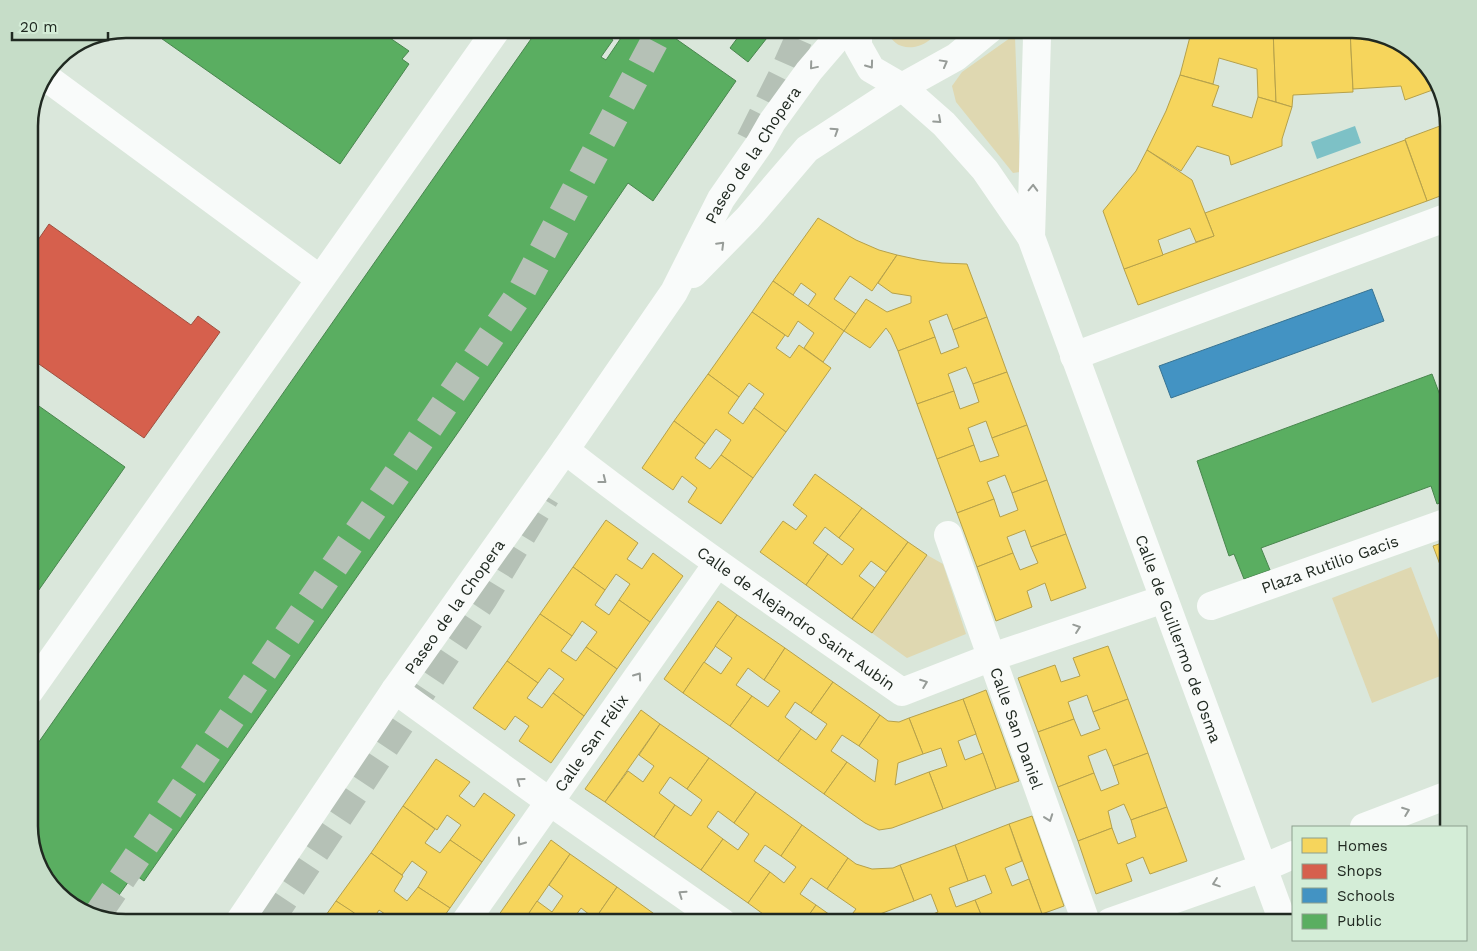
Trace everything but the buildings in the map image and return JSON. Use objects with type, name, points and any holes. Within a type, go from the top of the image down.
[{"type":"street","points":[[38,679],[491,38]]},
{"type":"street","name":"Paseo de la Chopera","points":[[244,914],[395,690],[674,292],[722,200],[772,122],[809,71],[837,38]]},
{"type":"street","name":"Calle de Guillermo de Osma","points":[[858,38],[858,46],[871,70],[902,87],[944,124],[985,170],[1031,237],[1280,914]]},
{"type":"street","name":"Paseo de la Chopera","points":[[674,292],[748,218],[807,149],[902,87],[956,57],[979,38]]},
{"type":"street","name":"Calle de Guillermo de Osma","points":[[1031,237],[1037,38]]},
{"type":"street","points":[[51,80],[320,279]]},
{"type":"street","points":[[1074,356],[1440,220]]},
{"type":"street","name":"Calle de Alejandro Saint Aubin","points":[[565,450],[717,564],[902,692],[992,657],[1164,599]]},
{"type":"street","name":"Plaza Rutilio Gacis","points":[[1211,606],[1440,525]]},
{"type":"street","name":"Calle San Daniel","points":[[948,535],[1083,914]]},
{"type":"street","name":"Calle San Félix","points":[[471,914],[717,564]]},
{"type":"street","points":[[395,690],[550,802],[711,914]]},
{"type":"street","points":[[1367,826],[1440,798]]},
{"type":"street","points":[[1133,914],[1263,868],[1292,855]]},
{"type":"shaded area","points":[[932,38],[915,47],[904,47],[895,43],[892,39]]},
{"type":"shaded area","points":[[1010,38],[1015,38],[1020,172],[1013,173],[956,102],[952,86],[962,72]]},
{"type":"shaded area","points":[[927,555],[943,564],[966,634],[907,658],[872,633]]},
{"type":"shaded area","points":[[1411,567],[1440,643],[1440,676],[1372,703],[1332,598]]},
{"type":"water","points":[[1355,126],[1361,143],[1317,159],[1311,142]]},
{"type":"tunnel","points":[[101,910],[521,292],[656,38]]},
{"type":"tunnel","points":[[750,140],[799,38]]},
{"type":"tunnel","points":[[274,914],[484,598],[546,496]]}]
